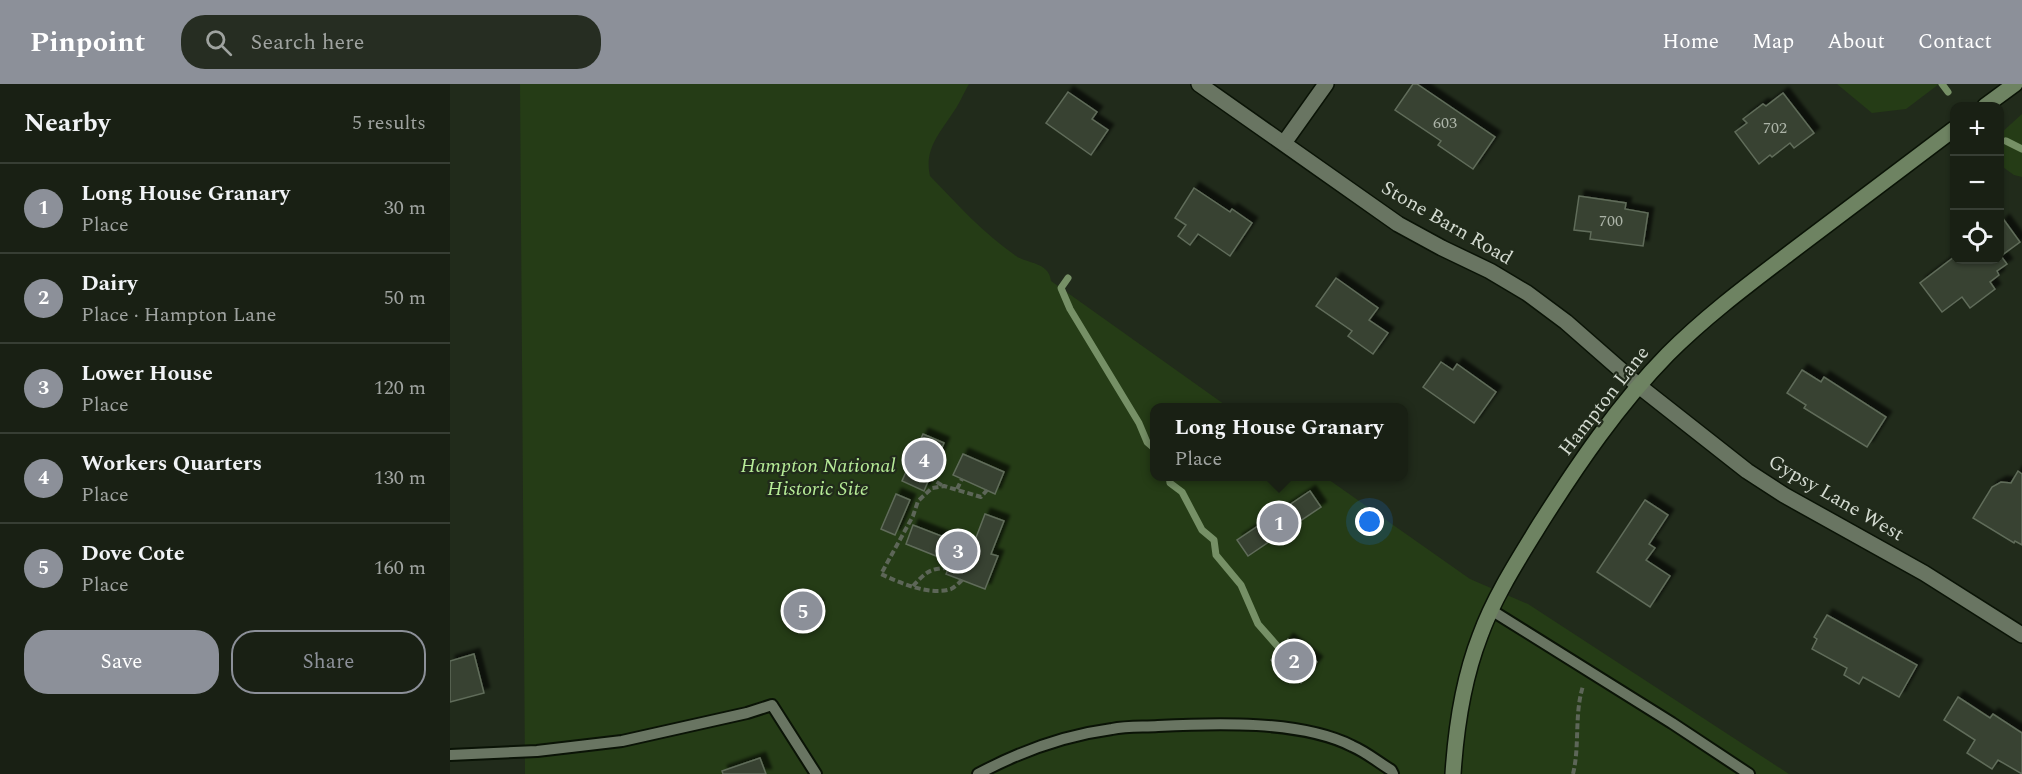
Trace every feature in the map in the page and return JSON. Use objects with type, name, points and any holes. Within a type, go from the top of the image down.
[{"type":"street","name":"Stone Barn Road","points":[[1199,84],[1398,224],[1442,249],[1490,271],[1527,293],[1566,322],[1639,386]]},
{"type":"street","points":[[1284,143],[1326,84]]},
{"type":"street","points":[[1990,102],[2015,84]]},
{"type":"street","name":"Hampton Lane","points":[[1453,774],[1454,748],[1464,688],[1480,635],[1491,609],[1520,557],[1597,439],[1639,386],[1670,353],[1727,302],[1950,132]]},
{"type":"street","name":"Gypsy Lane West","points":[[1639,386],[1747,471],[1784,495],[1924,573],[2022,635]]},
{"type":"lane","points":[[1491,609],[1749,774]]},
{"type":"lane","points":[[450,756],[537,751],[622,741],[747,713],[772,705],[816,774]]},
{"type":"lane","points":[[978,774],[997,764],[1057,741],[1112,729],[1211,723],[1276,727],[1320,735],[1351,745],[1394,774]]},
{"type":"path","points":[[929,477],[944,486],[981,497],[987,490]]},
{"type":"path","points":[[957,489],[962,479]]},
{"type":"path","points":[[944,486],[932,488],[918,501],[903,535],[881,574],[913,586],[944,590],[953,588],[962,580]]},
{"type":"path","points":[[913,586],[925,573],[935,568],[949,568]]},
{"type":"path","points":[[1573,774],[1576,762],[1578,702],[1587,671]]},
{"type":"green space","name":"Hampton National Historic Site","points":[[520,84],[969,84],[931,150],[930,176],[992,238],[1021,259],[1042,267],[1051,281],[1222,403],[1150,403],[1150,481],[1331,481],[1470,579],[1528,604],[1789,774],[525,774]]},
{"type":"green space","points":[[1837,84],[1939,84],[1906,109],[1872,113]]},
{"type":"green space","points":[[2022,114],[2022,177],[2014,175],[2004,168],[2004,130]]},
{"type":"building","points":[[1413,84],[1417,84],[1495,137],[1473,169],[1438,145],[1441,141],[1395,110]]},
{"type":"building","points":[[1068,92],[1097,112],[1092,119],[1108,130],[1091,155],[1046,123]]},
{"type":"building","points":[[1783,93],[1814,133],[1794,148],[1790,143],[1759,164],[1735,132],[1747,123],[1743,119]]},
{"type":"building","points":[[1194,188],[1230,212],[1232,209],[1252,223],[1230,256],[1198,234],[1190,245],[1178,236],[1186,225],[1175,218]]},
{"type":"building","points":[[1579,196],[1626,203],[1625,209],[1648,213],[1643,246],[1590,239],[1591,232],[1574,230]]},
{"type":"building","points":[[2004,220],[2020,242],[2004,254]]},
{"type":"building","points":[[1950,260],[1950,264],[2004,264],[2004,260],[2007,264],[1997,271],[1999,275],[1990,282],[1995,289],[1970,308],[1962,297],[1942,312],[1920,283]]},
{"type":"building","points":[[1336,278],[1378,308],[1369,320],[1388,333],[1373,354],[1348,336],[1352,331],[1316,306]]},
{"type":"building","points":[[1441,362],[1453,370],[1457,364],[1496,392],[1474,423],[1423,387]]},
{"type":"building","points":[[1802,370],[1821,382],[1824,377],[1886,417],[1867,447],[1804,408],[1806,405],[1787,393]]},
{"type":"building","points":[[923,434],[944,443],[924,491],[902,481]]},
{"type":"building","points":[[963,454],[1004,472],[995,494],[953,475]]},
{"type":"building","points":[[2018,471],[2022,474],[2022,545],[2015,541],[2014,543],[1973,518],[1992,487],[2001,482],[2011,483]]},
{"type":"building","points":[[1310,491],[1321,507],[1248,556],[1237,540]]},
{"type":"building","points":[[896,494],[910,500],[895,535],[881,529]]},
{"type":"building","points":[[1645,500],[1668,515],[1649,544],[1655,548],[1646,560],[1670,576],[1650,607],[1597,572]]},
{"type":"building","points":[[985,514],[1004,521],[991,554],[998,556],[985,589],[946,574],[951,562],[906,544],[913,525],[972,548]]},
{"type":"building","points":[[798,596],[818,605],[807,629],[787,621]]},
{"type":"building","points":[[1827,615],[1917,665],[1899,697],[1863,677],[1859,684],[1844,675],[1847,668],[1812,649],[1817,639],[1814,637]]},
{"type":"building","points":[[1288,639],[1317,662],[1301,683],[1271,660]]},
{"type":"building","points":[[474,654],[484,693],[450,702],[450,661]]},
{"type":"building","points":[[1958,697],[1990,718],[1993,714],[2022,733],[2022,774],[1998,760],[1992,769],[1967,753],[1975,740],[1944,720]]},
{"type":"building","points":[[760,758],[766,774],[723,774],[722,771]]},
{"type":"waterway","points":[[1942,84],[1948,92]]},
{"type":"waterway","points":[[2006,141],[2022,149]]},
{"type":"waterway","points":[[1068,278],[1061,288],[1070,309],[1150,445]]},
{"type":"waterway","points":[[1170,481],[1182,492],[1202,530],[1214,540],[1216,555],[1241,585],[1258,624],[1280,649]]},
{"type":"place","name":"Workers Quarters","points":[[924,460]]},
{"type":"place","name":"Long House Granary","points":[[1279,523]]},
{"type":"place","name":"Lower House","points":[[958,551]]},
{"type":"place","name":"Dove Cote","points":[[803,611]]},
{"type":"place","name":"Dairy","points":[[1294,661]]}]
